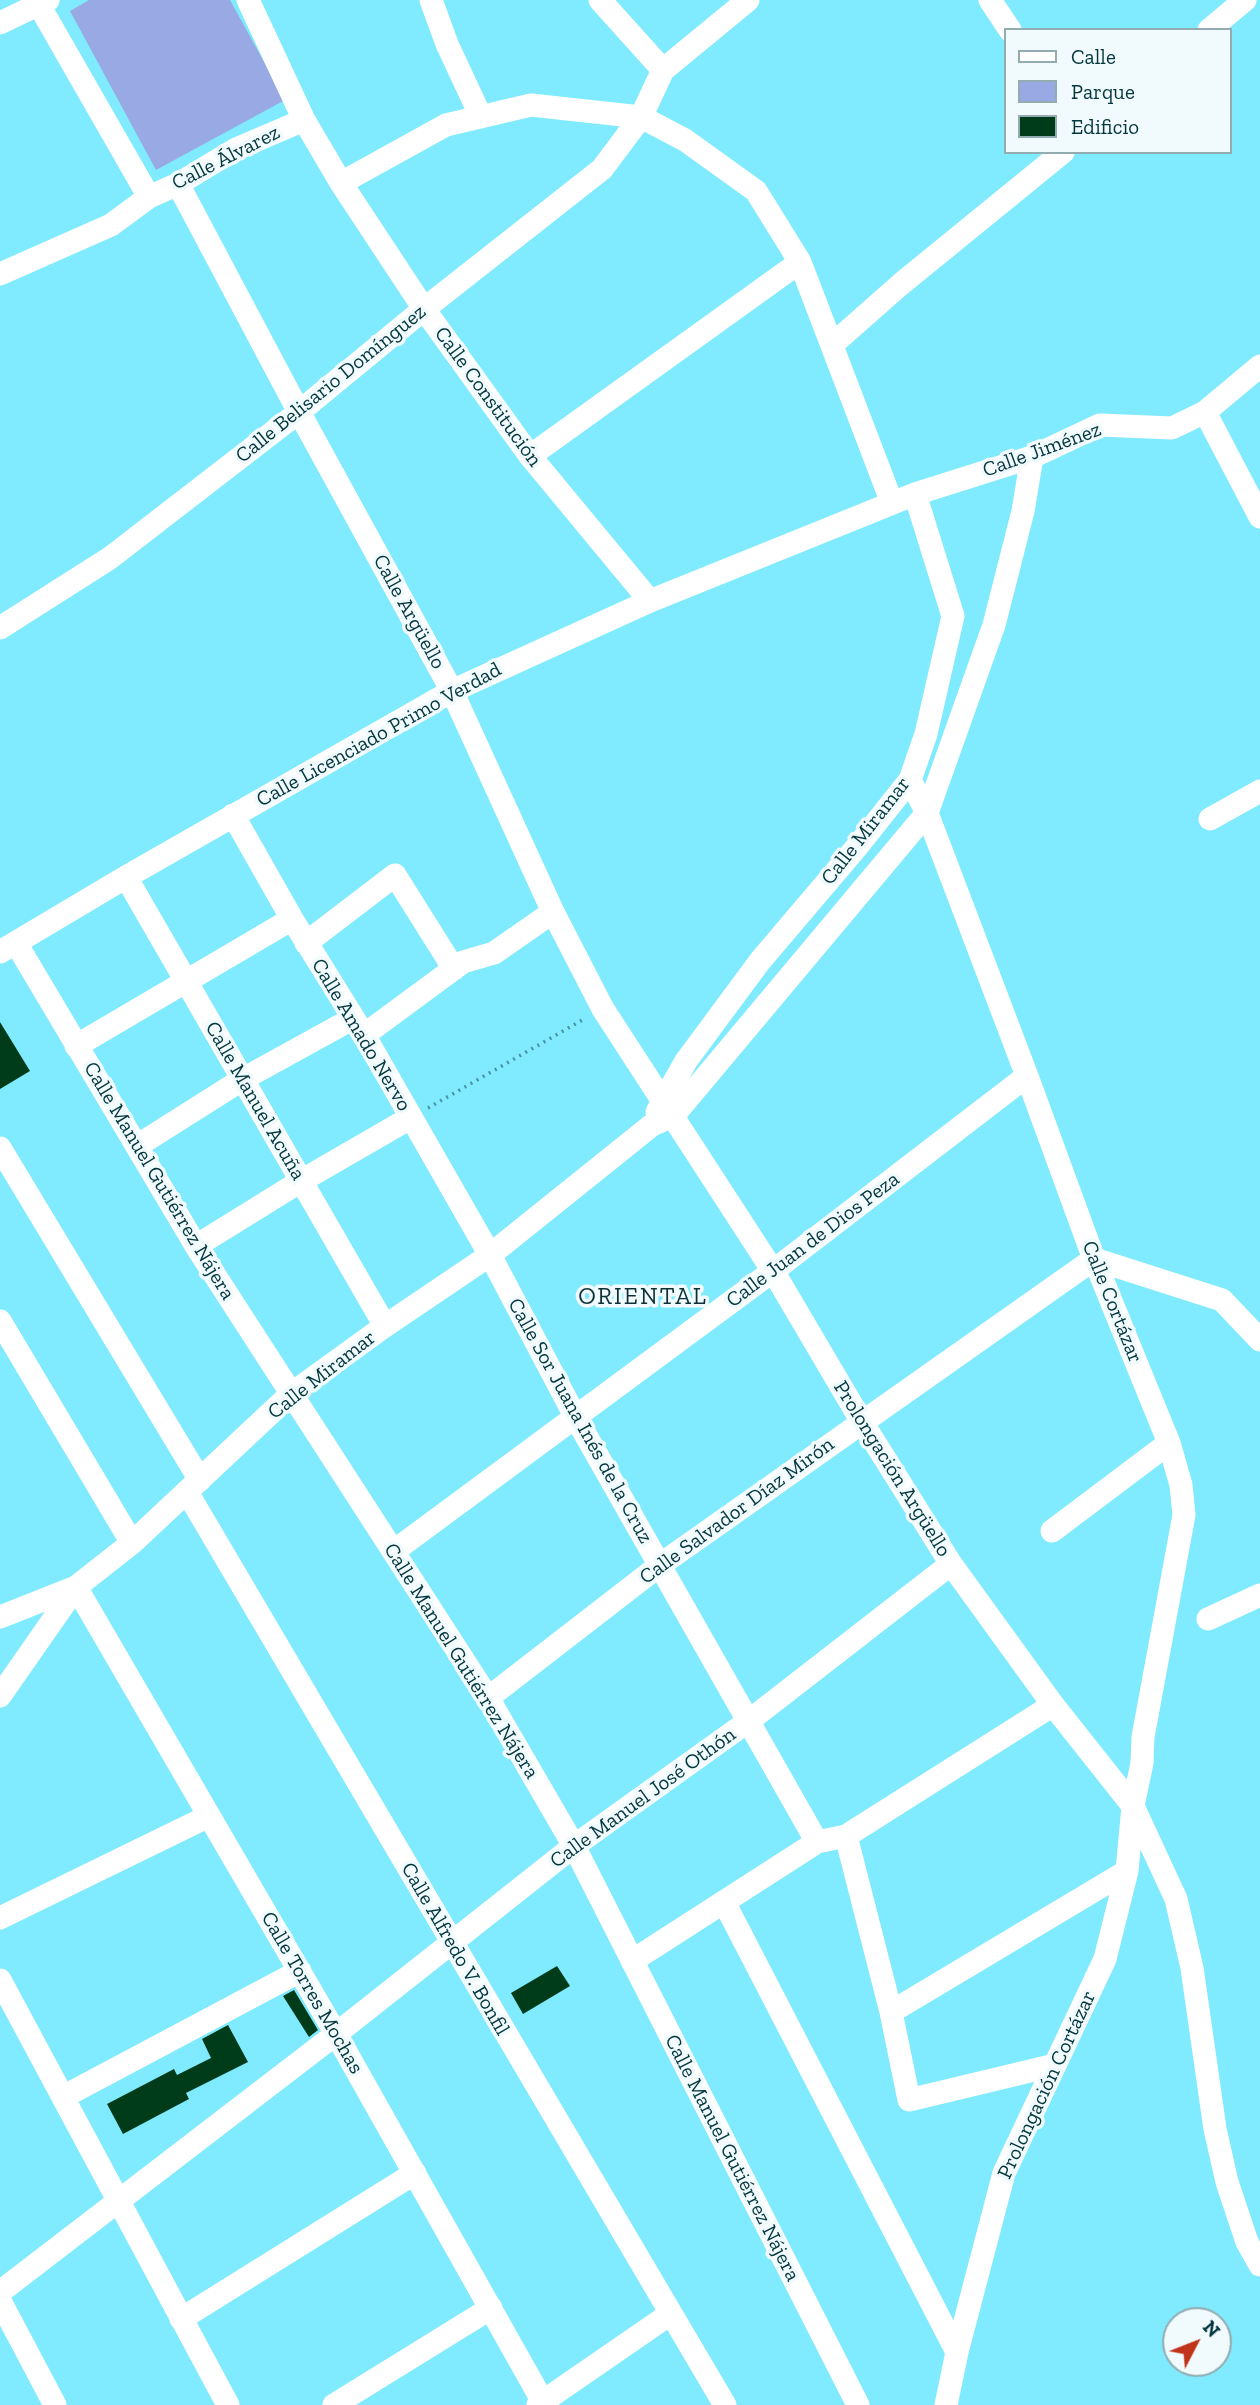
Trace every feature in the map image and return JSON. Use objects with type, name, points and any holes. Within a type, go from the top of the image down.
[{"type":"street","name":"Calle Constitución","points":[[248,0],[304,120],[341,183],[424,309],[530,456],[650,601]]},
{"type":"street","points":[[431,0],[447,44],[481,117]]},
{"type":"street","points":[[600,0],[663,70],[748,0]]},
{"type":"street","points":[[990,0],[1009,28]]},
{"type":"street","points":[[1211,28],[1245,0]]},
{"type":"street","points":[[9,13],[43,2],[149,197]]},
{"type":"street","name":"Calle Belisario Domínguez","points":[[0,628],[110,558],[299,412],[601,169],[641,117],[663,70]]},
{"type":"street","points":[[341,183],[446,125],[531,105],[641,117],[685,140],[756,191],[800,262],[892,503]]},
{"type":"street","name":"Calle Álvarez","points":[[0,274],[111,225],[149,197],[178,184],[236,149],[304,120]]},
{"type":"street","points":[[833,344],[901,284],[1061,154]]},
{"type":"street","name":"Calle Argüello","points":[[178,184],[452,691],[553,912],[662,1114]]},
{"type":"street","points":[[530,456],[800,262]]},
{"type":"street","name":"Calle Jiménez","points":[[892,503],[1032,457],[1100,425],[1172,428],[1205,412],[1260,366]]},
{"type":"street","points":[[1205,412],[1260,517]]},
{"type":"street","points":[[927,813],[994,625],[1023,511],[1032,457]]},
{"type":"street","name":"Calle Miramar","points":[[662,1114],[686,1061],[760,961],[910,780],[926,734],[953,616],[915,494]]},
{"type":"street","name":"Calle Licenciado Primo Verdad","points":[[8,948],[233,815],[452,691],[650,601],[892,503]]},
{"type":"street","name":"Calle Cortázar","points":[[910,780],[927,813],[1094,1259],[1169,1443],[1181,1485],[1184,1515],[1133,1806]]},
{"type":"street","points":[[1210,819],[1260,791]]},
{"type":"street","name":"Calle Miramar","points":[[0,1696],[76,1587],[132,1543],[291,1394],[490,1255],[703,1078],[927,813]]},
{"type":"street","name":"Calle Amado Nervo","points":[[233,815],[490,1255]]},
{"type":"street","points":[[306,943],[395,876],[454,969]]},
{"type":"street","name":"Calle Manuel Acuña","points":[[126,877],[385,1326]]},
{"type":"street","points":[[137,1146],[243,1079],[358,1027],[463,962],[494,953],[553,912]]},
{"type":"street","points":[[76,1046],[292,919]]},
{"type":"street","name":"Calle Manuel Gutiérrez Nájera","points":[[8,948],[76,1046],[196,1246],[488,1698],[574,1846],[858,2405]]},
{"type":"street","name":"Calle Juan de Dios Peza","points":[[394,1551],[773,1271],[1027,1076]]},
{"type":"street","name":"Prolongación Argüello","points":[[662,1114],[773,1271],[862,1422],[951,1564],[1053,1705],[1133,1806],[1176,1899],[1192,1968],[1215,2129],[1227,2182],[1247,2242],[1260,2265]]},
{"type":"street","points":[[196,1246],[410,1118]]},
{"type":"street","name":"Calle Alfredo V. Bonfil","points":[[0,1148],[451,1943],[725,2405]]},
{"type":"street","name":"Calle Sor Juana Inés de la Cruz","points":[[490,1255],[576,1418],[817,1842]]},
{"type":"street","points":[[1094,1259],[1222,1300],[1260,1340]]},
{"type":"street","name":"Calle Salvador Díaz Mirón","points":[[488,1698],[660,1565],[1094,1259]]},
{"type":"street","points":[[0,1321],[132,1543]]},
{"type":"street","points":[[1052,1531],[1169,1443]]},
{"type":"street","name":"Calle Manuel José Othón","points":[[0,2292],[337,2034],[574,1846],[750,1720],[951,1564]]},
{"type":"street","points":[[0,1617],[76,1587]]},
{"type":"street","name":"Calle Torres Mochas","points":[[76,1587],[337,2034],[491,2308],[540,2403]]},
{"type":"street","points":[[1208,1619],[1260,1595]]},
{"type":"street","points":[[632,1961],[817,1842],[846,1836],[1053,1705]]},
{"type":"street","name":"Prolongación Cortázar","points":[[946,2405],[957,2352],[1004,2173],[1105,1959],[1127,1871],[1133,1806]]},
{"type":"street","points":[[0,1918],[209,1816]]},
{"type":"street","points":[[846,1836],[891,2012],[909,2100],[1055,2065]]},
{"type":"street","points":[[891,2012],[1127,1871]]},
{"type":"street","points":[[724,1902],[957,2352]]},
{"type":"street","points":[[63,2097],[300,1971]]},
{"type":"street","points":[[0,1980],[228,2405]]},
{"type":"street","points":[[181,2319],[415,2173]]},
{"type":"street","points":[[0,2301],[55,2405]]},
{"type":"street","points":[[334,2405],[491,2308]]},
{"type":"street","points":[[540,2403],[670,2314]]},
{"type":"path","points":[[410,1118],[603,1009]]},
{"type":"green space","points":[[89,0],[230,0],[285,100],[156,170],[70,11]]},
{"type":"building","points":[[0,1022],[30,1071],[0,1089]]},
{"type":"building","points":[[557,1966],[570,1986],[523,2014],[511,1993]]},
{"type":"building","points":[[294,1990],[318,2030],[309,2037],[283,1996]]},
{"type":"building","points":[[228,2025],[248,2062],[186,2093],[189,2099],[123,2134],[107,2104],[174,2069],[177,2075],[211,2058],[202,2039]]},
{"type":"district","name":"ORIENTAL","points":[[643,1297]]}]
